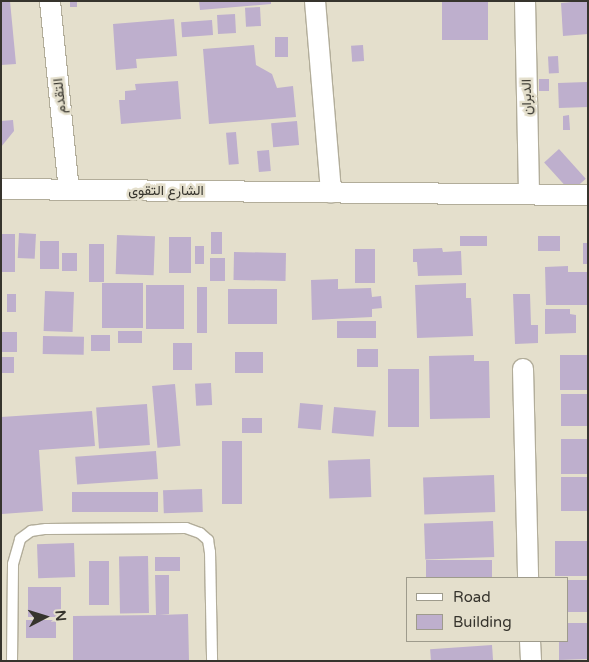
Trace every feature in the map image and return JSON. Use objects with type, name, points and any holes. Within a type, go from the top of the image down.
[{"type":"street","name":"التقدم","points":[[50,1],[69,190]]},
{"type":"street","points":[[314,1],[331,192]]},
{"type":"street","name":"الدبران","points":[[525,1],[529,192]]},
{"type":"street","name":"الشارع التقوى","points":[[1,189],[588,194]]},
{"type":"street","points":[[523,369],[528,577]]},
{"type":"street","points":[[530,642],[530,661]]},
{"type":"lane","points":[[12,661],[13,564],[20,539],[31,531],[46,529],[186,528],[200,533],[208,540],[210,552],[212,661]]},
{"type":"building","points":[[1,1],[10,1],[16,64],[1,65]]},
{"type":"building","points":[[70,1],[77,1],[77,7],[70,7]]},
{"type":"building","points":[[199,1],[271,1],[271,4],[200,10]]},
{"type":"building","points":[[442,1],[488,1],[488,40],[442,40]]},
{"type":"building","points":[[588,1],[588,34],[563,36],[561,3]]},
{"type":"building","points":[[260,7],[261,26],[246,27],[245,8]]},
{"type":"building","points":[[235,14],[236,33],[218,34],[217,15]]},
{"type":"building","points":[[174,19],[177,56],[136,59],[137,68],[116,70],[113,24]]},
{"type":"building","points":[[212,20],[213,35],[182,37],[181,22]]},
{"type":"building","points":[[275,37],[288,37],[288,57],[275,57]]},
{"type":"building","points":[[254,45],[256,65],[272,74],[277,88],[293,86],[296,117],[209,124],[203,49]]},
{"type":"building","points":[[363,45],[364,61],[352,62],[351,46]]},
{"type":"building","points":[[558,56],[559,73],[549,74],[548,57]]},
{"type":"building","points":[[539,79],[549,79],[549,91],[539,91]]},
{"type":"building","points":[[178,81],[181,119],[121,124],[119,100],[125,100],[125,91],[136,90],[135,84]]},
{"type":"building","points":[[587,82],[588,107],[559,108],[558,83]]},
{"type":"building","points":[[569,115],[570,130],[563,130],[563,116]]},
{"type":"building","points":[[13,120],[14,131],[1,147],[1,121]]},
{"type":"building","points":[[297,121],[299,145],[273,147],[271,123]]},
{"type":"building","points":[[236,132],[239,164],[229,165],[226,133]]},
{"type":"building","points":[[559,149],[586,179],[571,192],[544,162]]},
{"type":"building","points":[[269,150],[271,171],[259,172],[257,151]]},
{"type":"building","points":[[211,232],[222,232],[222,254],[211,254]]},
{"type":"building","points":[[19,233],[36,234],[35,259],[18,258]]},
{"type":"building","points":[[1,234],[15,234],[15,272],[1,272]]},
{"type":"building","points":[[117,235],[155,236],[154,275],[116,274]]},
{"type":"building","points":[[460,236],[487,236],[487,246],[460,246]]},
{"type":"building","points":[[538,236],[560,236],[560,251],[538,251]]},
{"type":"building","points":[[169,237],[191,237],[191,273],[169,273]]},
{"type":"building","points":[[40,241],[59,241],[59,269],[40,269]]},
{"type":"building","points":[[583,243],[588,243],[588,264],[583,264]]},
{"type":"building","points":[[89,244],[104,244],[104,282],[89,282]]},
{"type":"building","points":[[195,246],[204,246],[204,264],[195,264]]},
{"type":"building","points":[[442,248],[443,252],[461,251],[462,275],[418,276],[417,262],[413,262],[413,249]]},
{"type":"building","points":[[355,249],[375,249],[375,283],[355,283]]},
{"type":"building","points":[[234,252],[286,253],[286,281],[234,280]]},
{"type":"building","points":[[62,253],[77,253],[77,271],[62,271]]},
{"type":"building","points":[[210,258],[225,258],[225,281],[210,281]]},
{"type":"building","points":[[568,266],[568,272],[588,272],[588,305],[546,305],[545,267]]},
{"type":"building","points":[[338,279],[338,289],[371,288],[372,297],[381,296],[382,308],[372,309],[372,317],[312,320],[311,280]]},
{"type":"building","points":[[102,283],[143,283],[143,328],[102,328]]},
{"type":"building","points":[[466,283],[466,298],[471,298],[473,336],[417,338],[415,285]]},
{"type":"building","points":[[146,285],[184,285],[184,329],[146,329]]},
{"type":"building","points":[[197,287],[207,287],[207,333],[197,333]]},
{"type":"building","points":[[228,289],[277,289],[277,324],[228,324]]},
{"type":"building","points":[[45,291],[74,292],[73,332],[44,331]]},
{"type":"building","points":[[7,294],[16,294],[16,312],[7,312]]},
{"type":"building","points":[[513,294],[530,294],[531,325],[538,325],[538,343],[515,344]]},
{"type":"building","points":[[545,309],[570,309],[570,314],[576,315],[576,333],[545,334]]},
{"type":"building","points":[[337,321],[376,321],[376,338],[337,338]]},
{"type":"building","points":[[118,331],[142,331],[142,343],[118,343]]},
{"type":"building","points":[[2,332],[17,332],[17,352],[2,352]]},
{"type":"building","points":[[91,335],[110,335],[110,351],[91,351]]},
{"type":"building","points":[[43,336],[84,337],[84,355],[43,354]]},
{"type":"building","points":[[173,343],[192,343],[192,370],[173,370]]},
{"type":"building","points":[[357,349],[378,349],[378,367],[357,367]]},
{"type":"building","points":[[235,352],[263,352],[263,373],[235,373]]},
{"type":"building","points":[[474,355],[474,361],[489,361],[490,418],[430,419],[429,356]]},
{"type":"building","points":[[560,355],[588,355],[588,390],[560,390]]},
{"type":"building","points":[[1,357],[14,357],[14,373],[1,373]]},
{"type":"building","points":[[388,369],[419,369],[419,427],[388,427]]},
{"type":"building","points":[[211,383],[212,405],[196,406],[195,384]]},
{"type":"building","points":[[175,384],[180,446],[157,448],[152,386]]},
{"type":"building","points":[[561,394],[588,394],[588,426],[561,426]]},
{"type":"building","points":[[300,403],[323,405],[321,430],[298,428]]},
{"type":"building","points":[[147,404],[150,445],[99,448],[96,408]]},
{"type":"building","points":[[334,407],[376,411],[374,437],[332,433]]},
{"type":"building","points":[[92,411],[95,446],[39,450],[43,511],[2,514],[1,417]]},
{"type":"building","points":[[242,418],[262,418],[262,433],[242,433]]},
{"type":"building","points":[[561,439],[588,439],[588,474],[561,474]]},
{"type":"building","points":[[222,441],[242,441],[242,504],[222,504]]},
{"type":"building","points":[[156,451],[158,479],[77,485],[75,457]]},
{"type":"building","points":[[370,459],[371,497],[329,498],[328,460]]},
{"type":"building","points":[[494,475],[495,512],[424,514],[423,477]]},
{"type":"building","points":[[561,477],[588,477],[588,511],[561,511]]},
{"type":"building","points":[[202,489],[203,512],[164,513],[163,490]]},
{"type":"building","points":[[72,492],[158,492],[158,512],[72,512]]},
{"type":"building","points":[[493,521],[494,557],[425,559],[424,523]]},
{"type":"building","points":[[555,541],[588,541],[588,576],[555,576]]},
{"type":"building","points":[[74,543],[75,577],[38,578],[37,544]]},
{"type":"building","points":[[148,556],[149,613],[120,613],[119,557]]},
{"type":"building","points":[[155,557],[180,557],[180,571],[155,571]]},
{"type":"building","points":[[426,560],[492,560],[492,577],[426,577]]},
{"type":"building","points":[[89,561],[109,561],[109,605],[89,605]]},
{"type":"building","points":[[155,575],[169,575],[169,614],[159,615],[188,614],[189,661],[73,661],[73,616],[156,615]]},
{"type":"building","points":[[569,580],[588,580],[588,612],[569,612]]},
{"type":"building","points":[[28,587],[61,587],[61,617],[28,617]]},
{"type":"building","points":[[26,620],[56,620],[56,638],[26,638]]},
{"type":"building","points":[[569,623],[588,623],[588,659],[559,660],[559,642],[569,642]]},
{"type":"building","points":[[492,645],[493,661],[431,661],[430,649]]}]
